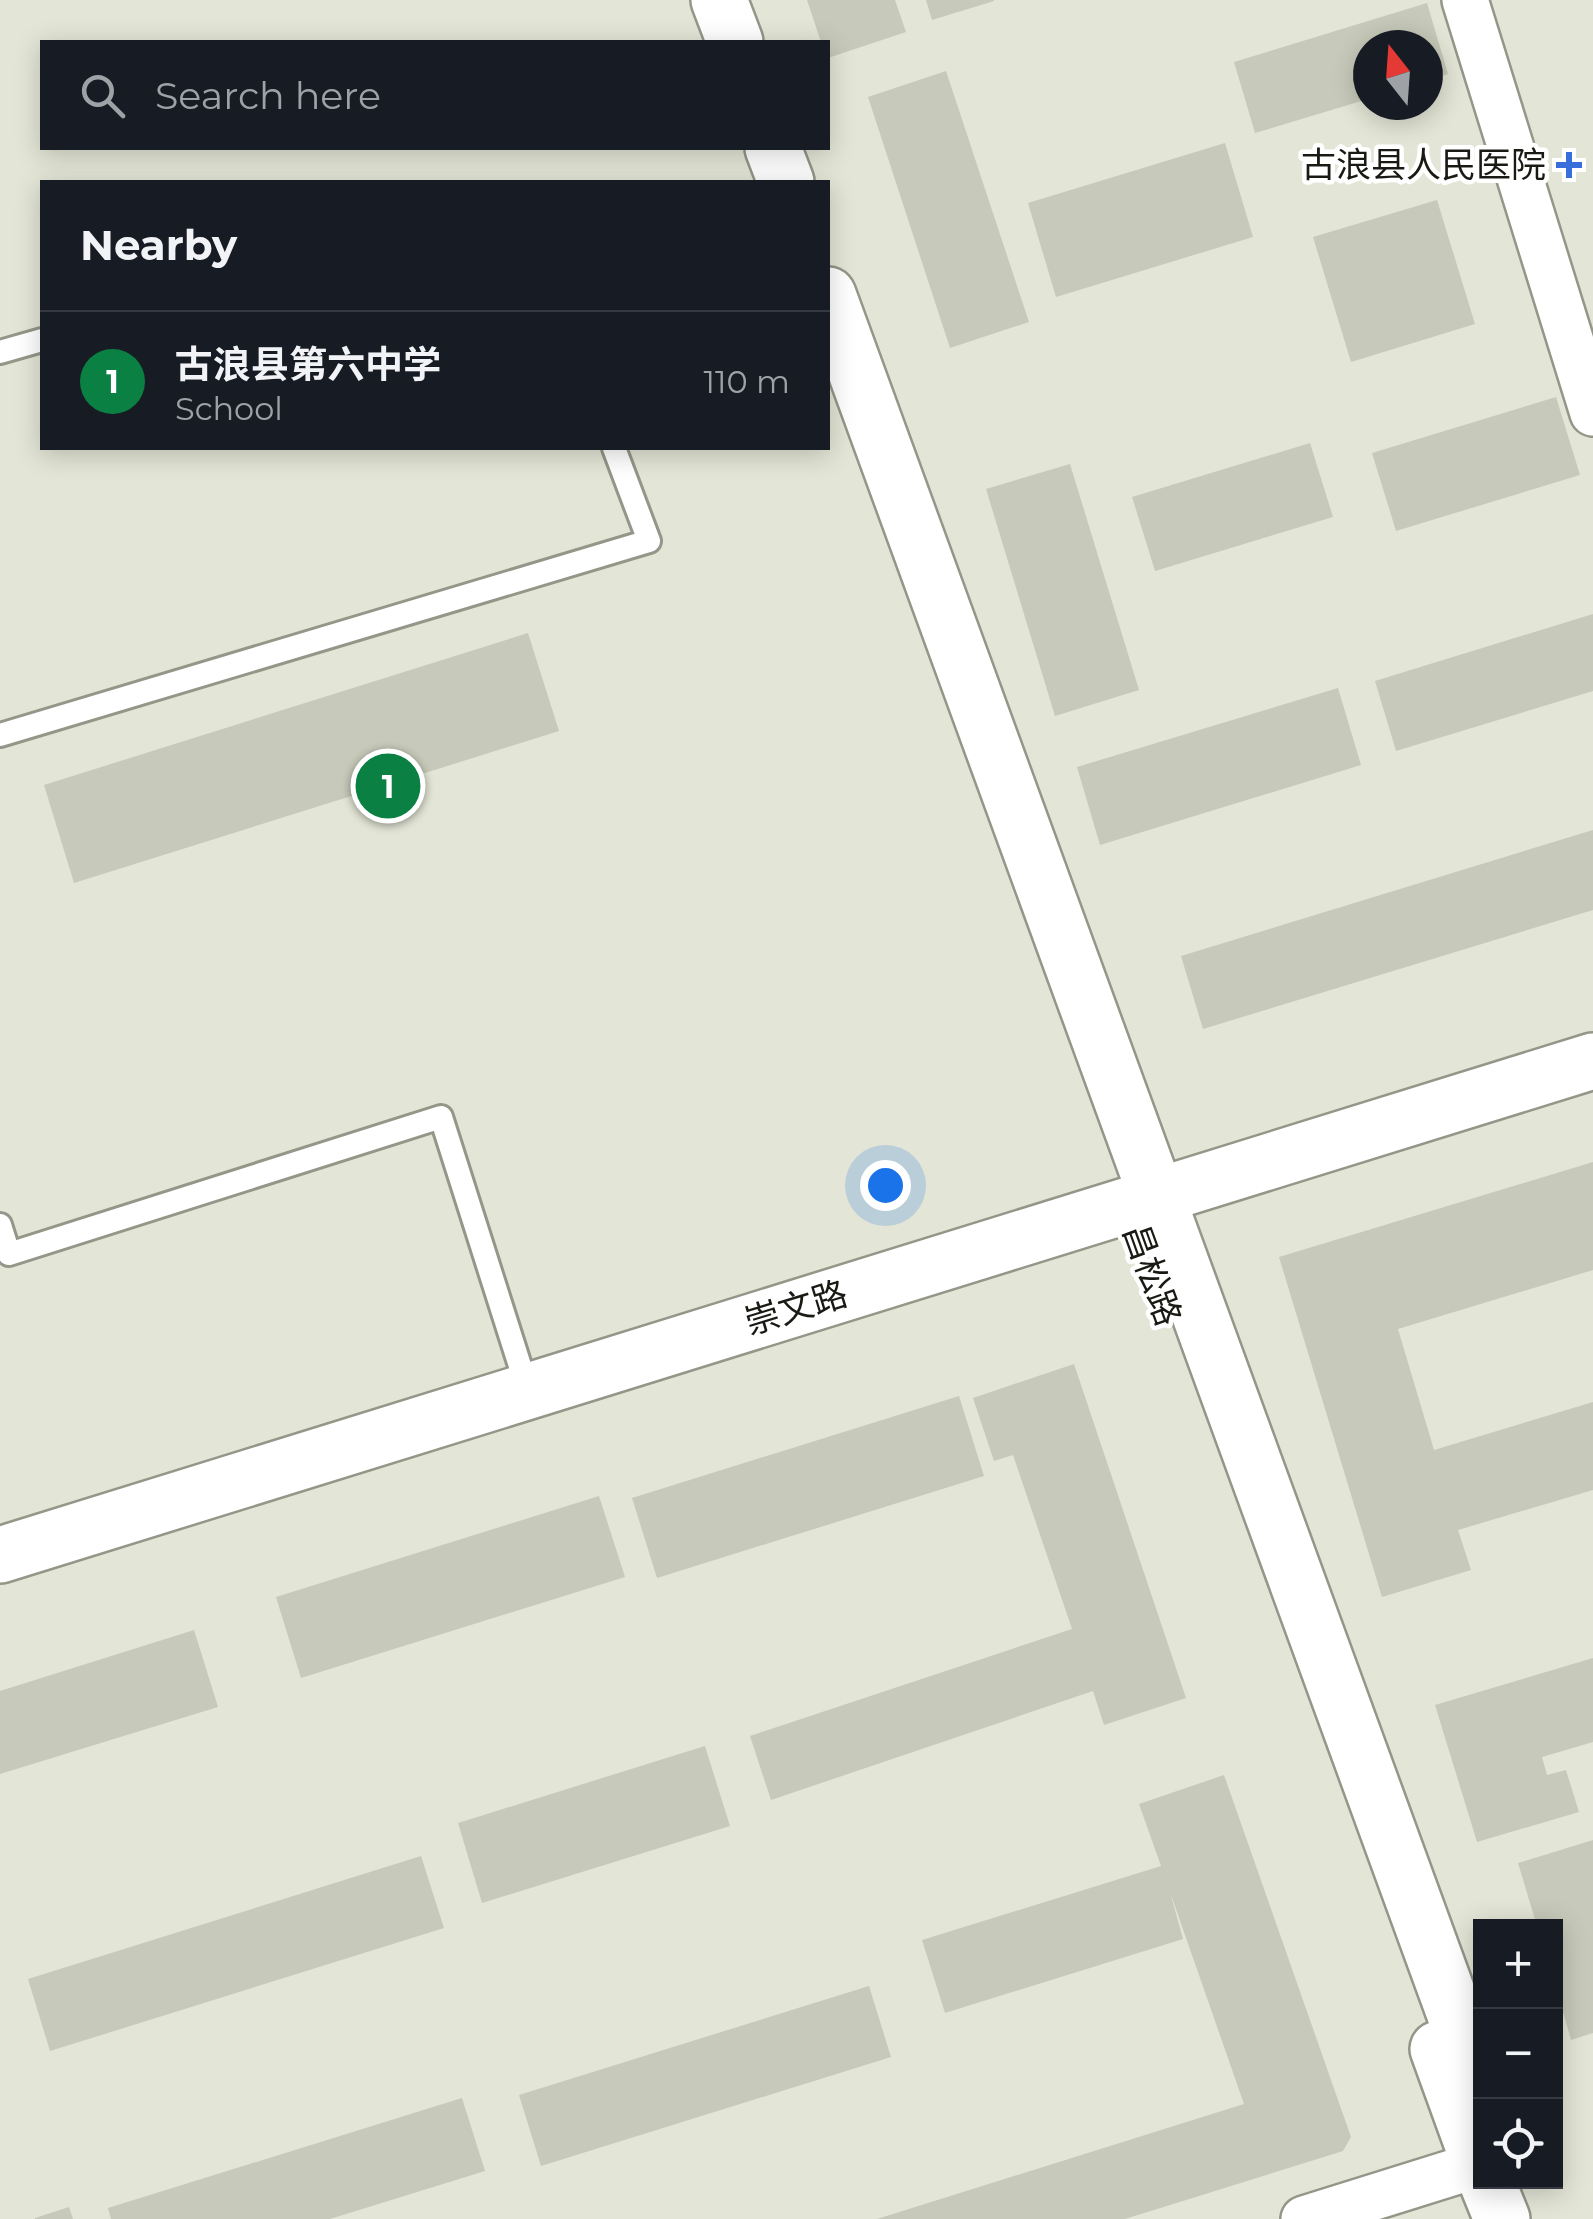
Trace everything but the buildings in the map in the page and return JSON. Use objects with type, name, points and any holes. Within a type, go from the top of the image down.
[{"type":"main road","points":[[688,0],[702,40]]},
{"type":"main road","points":[[719,0],[733,40]]},
{"type":"main road","points":[[742,150],[753,180]]},
{"type":"main road","points":[[774,150],[785,180]]},
{"type":"main road","points":[[830,301],[1143,1200]]},
{"type":"main road","name":"昌松路","points":[[830,389],[1473,2065]]},
{"type":"main road","name":"崇文路","points":[[0,1555],[1593,1061]]},
{"type":"main road","name":"昌松路","points":[[1143,1200],[1473,2144]]},
{"type":"main road","points":[[1490,2189],[1502,2219]]},
{"type":"main road","points":[[1520,2189],[1531,2219]]},
{"type":"street","points":[[1465,0],[1593,413]]},
{"type":"street","points":[[1304,2219],[1473,2166]]},
{"type":"lane","points":[[0,352],[40,341]]},
{"type":"lane","points":[[0,735],[649,540],[615,450]]},
{"type":"lane","points":[[0,1225],[9,1254],[441,1117],[528,1391]]},
{"type":"place","name":"古浪县人民医院","points":[[1569,165]]},
{"type":"place","name":"古浪县第六中学","points":[[388,786]]}]
